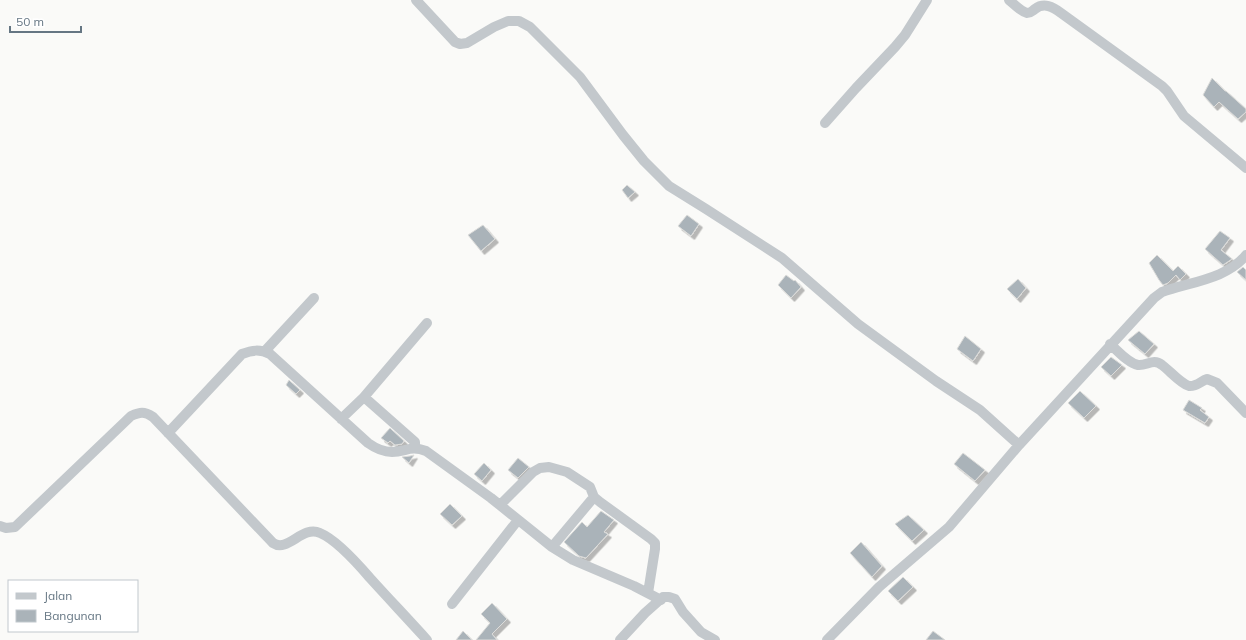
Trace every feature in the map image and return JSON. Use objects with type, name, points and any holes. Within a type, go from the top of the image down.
[{"type":"street","points":[[416,0],[458,44],[467,43],[494,27],[508,21],[519,21],[530,27],[580,77],[644,162],[669,186],[782,258],[858,324],[936,381],[980,410],[1019,445]]},
{"type":"street","points":[[825,123],[895,47],[927,0]]},
{"type":"street","points":[[1009,0],[1022,11],[1026,12],[1032,12],[1039,6],[1045,5],[1050,6],[1061,13],[1162,86],[1184,116],[1246,168]]},
{"type":"street","points":[[827,640],[878,587],[949,527],[1019,445],[1110,344],[1154,298],[1162,292],[1222,274],[1241,262],[1246,255]]},
{"type":"street","points":[[265,351],[314,298]]},
{"type":"street","points":[[341,419],[364,397],[427,322]]},
{"type":"street","points":[[1110,344],[1131,362],[1138,365],[1151,362],[1158,363],[1190,386],[1207,380],[1217,383],[1246,412]]},
{"type":"street","points":[[168,433],[242,354],[252,350],[265,351],[376,449],[393,452],[415,448],[426,451],[500,505],[552,547],[573,560],[634,586],[660,600]]},
{"type":"street","points":[[364,397],[415,442],[415,448]]},
{"type":"street","points":[[0,526],[6,528],[16,527],[131,416],[145,412],[168,433],[272,542],[281,546],[307,532],[314,531],[321,533],[353,559],[427,640]]},
{"type":"street","points":[[500,505],[533,472],[540,468],[549,467],[568,472],[590,487],[594,497],[651,538],[655,544],[648,593]]},
{"type":"street","points":[[552,547],[594,497]]},
{"type":"street","points":[[452,604],[518,520]]},
{"type":"street","points":[[620,640],[645,613],[663,597],[672,597],[701,632],[715,640]]},
{"type":"building","points":[[1212,78],[1246,109],[1246,112],[1238,119],[1219,102],[1214,107],[1203,95]]},
{"type":"building","points":[[627,185],[635,192],[628,198],[622,190]]},
{"type":"building","points":[[687,215],[699,224],[691,236],[678,226]]},
{"type":"building","points":[[483,225],[495,239],[481,251],[468,235]]},
{"type":"building","points":[[1220,231],[1230,238],[1221,250],[1232,259],[1223,265],[1205,249]]},
{"type":"building","points":[[1157,255],[1173,271],[1178,266],[1186,274],[1180,280],[1176,275],[1168,283],[1163,285],[1149,263]]},
{"type":"building","points":[[1243,267],[1246,270],[1246,280],[1237,272]]},
{"type":"building","points":[[786,275],[794,281],[795,280],[801,287],[791,298],[778,285]]},
{"type":"building","points":[[1018,279],[1026,288],[1017,299],[1007,289]]},
{"type":"building","points":[[1139,331],[1154,344],[1145,354],[1128,340]]},
{"type":"building","points":[[965,336],[981,349],[973,361],[957,349]]},
{"type":"building","points":[[1111,357],[1122,365],[1111,376],[1101,367]]},
{"type":"building","points":[[289,380],[300,390],[296,394],[286,385]]},
{"type":"building","points":[[1080,391],[1096,406],[1084,418],[1068,403]]},
{"type":"building","points":[[1189,400],[1202,408],[1200,410],[1209,417],[1205,423],[1183,410]]},
{"type":"building","points":[[390,428],[404,441],[402,444],[395,445],[390,441],[388,443],[381,438]]},
{"type":"building","points":[[963,453],[985,470],[975,481],[954,464]]},
{"type":"building","points":[[414,455],[409,463],[402,457],[410,456]]},
{"type":"building","points":[[518,458],[529,467],[518,478],[508,470]]},
{"type":"building","points":[[484,463],[491,470],[482,481],[474,474]]},
{"type":"building","points":[[450,504],[462,516],[452,525],[440,514]]},
{"type":"building","points":[[601,511],[614,520],[604,532],[608,534],[586,558],[579,556],[564,542],[582,522],[587,527]]},
{"type":"building","points":[[908,515],[924,530],[912,541],[895,524]]},
{"type":"building","points":[[861,542],[882,566],[872,577],[850,553]]},
{"type":"building","points":[[903,577],[913,587],[898,601],[888,591]]},
{"type":"building","points":[[492,603],[507,619],[492,634],[497,640],[476,640],[490,623],[481,614]]},
{"type":"building","points":[[463,631],[472,640],[456,640]]},
{"type":"building","points":[[933,631],[945,640],[926,640]]}]
